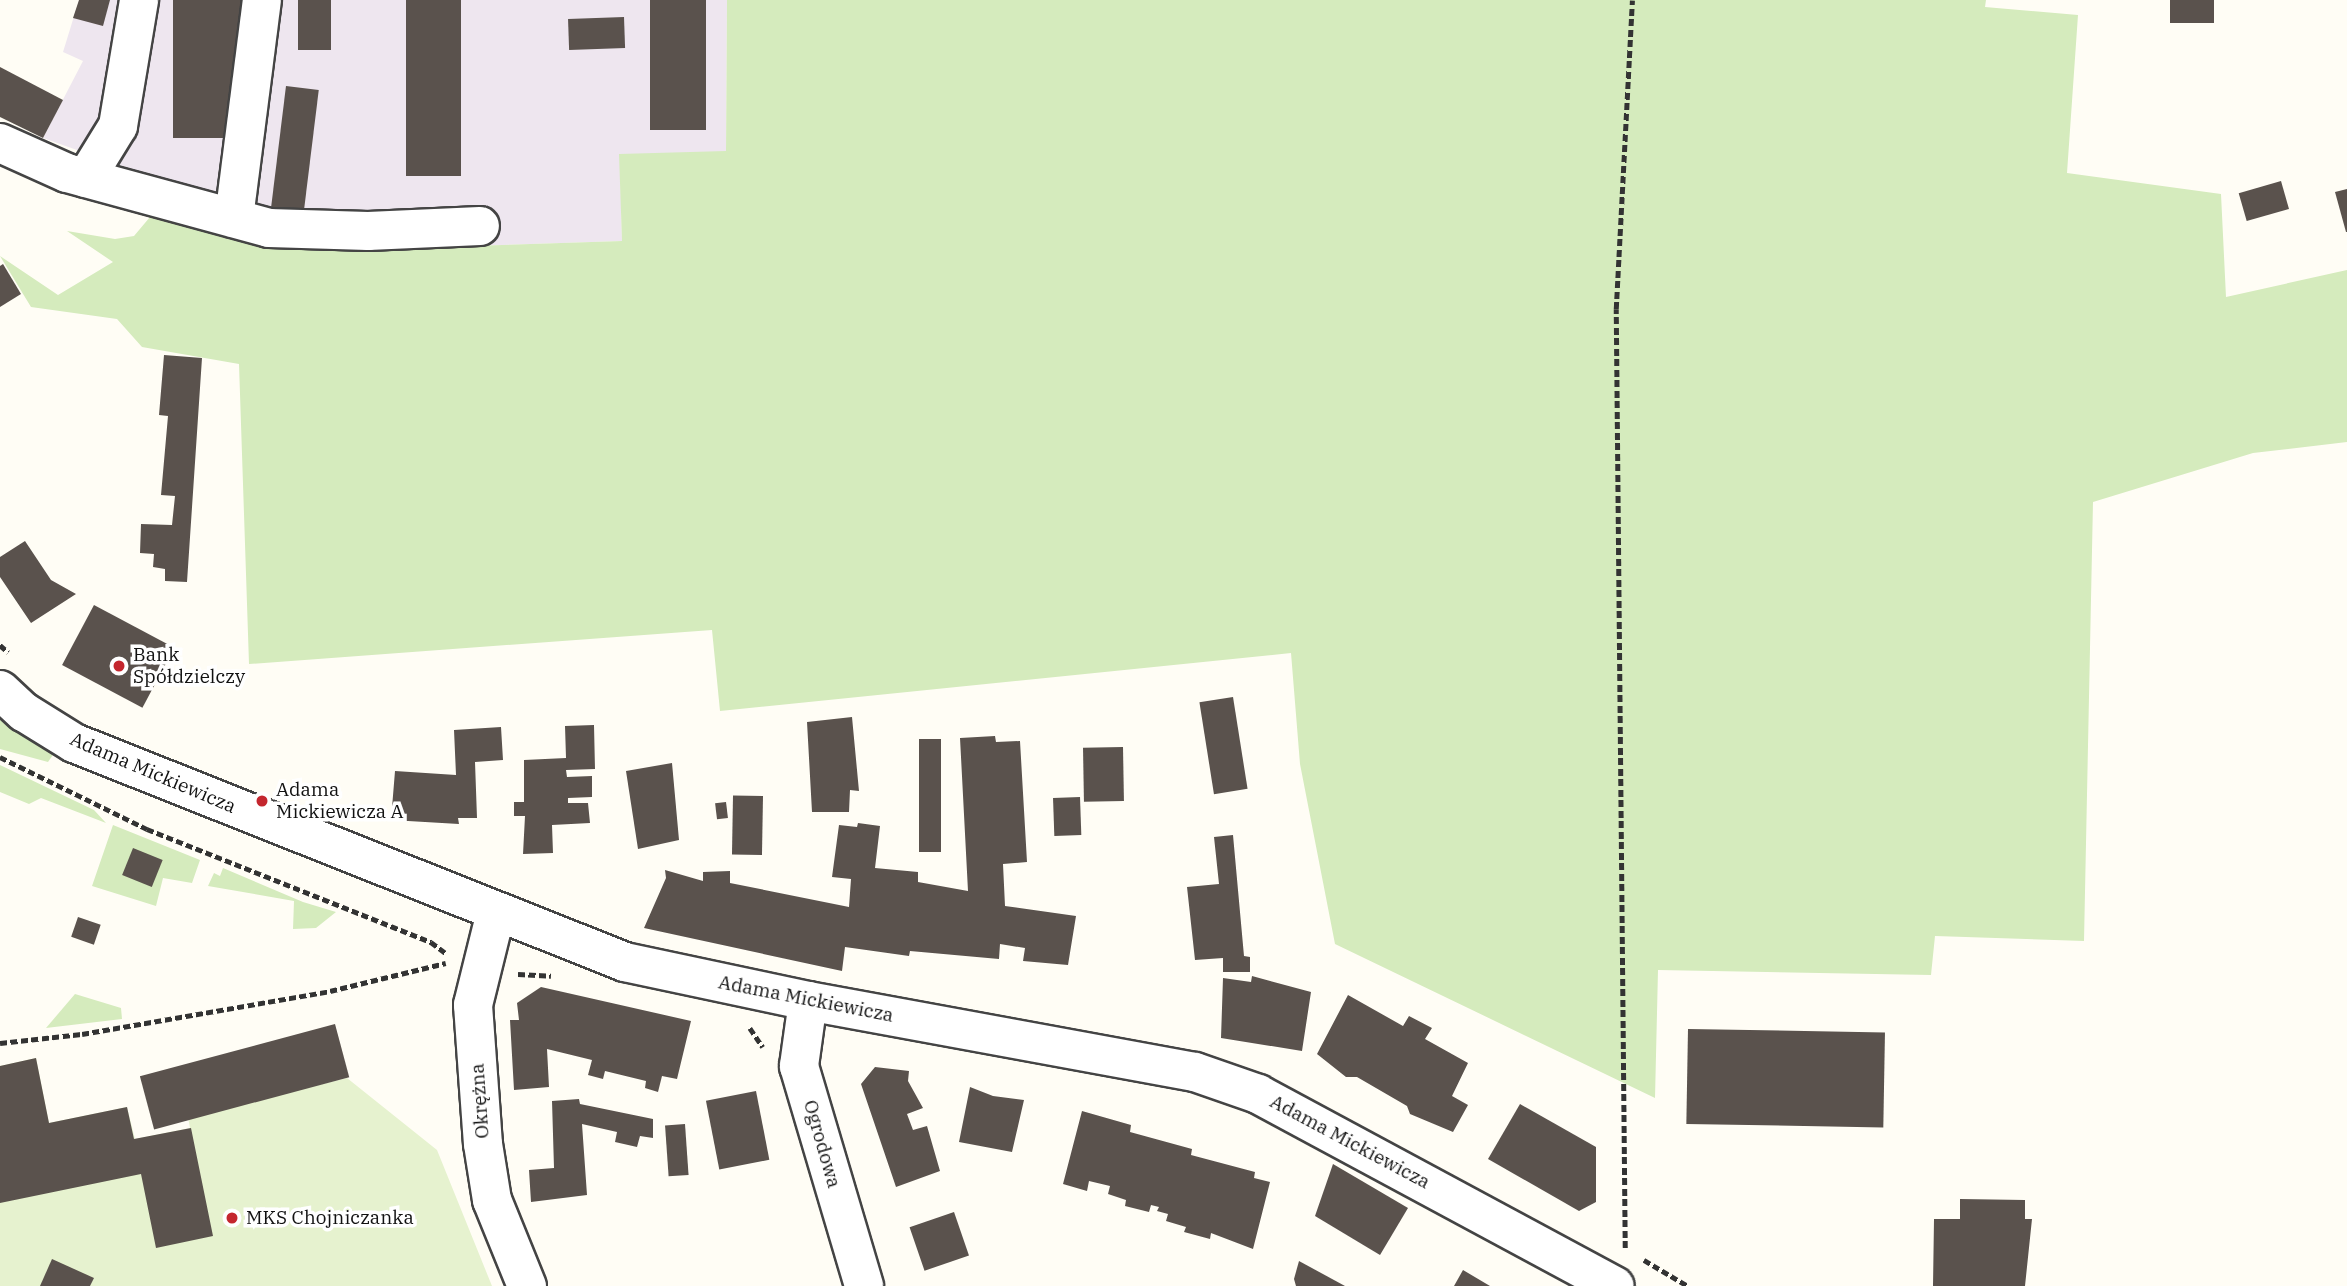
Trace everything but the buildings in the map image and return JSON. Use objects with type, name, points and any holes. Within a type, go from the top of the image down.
[{"type":"street","points":[[86,178],[118,125],[139,0]]},
{"type":"street","points":[[233,218],[262,0]]},
{"type":"street","points":[[0,142],[86,178],[233,218],[282,228],[480,226]]},
{"type":"street","name":"Adama Mickiewicza","points":[[0,690],[24,712],[74,743],[625,962],[808,1001],[1195,1072],[1258,1094],[1615,1286]]},
{"type":"street","name":"Okrężna","points":[[496,912],[473,1005],[483,1144],[492,1200],[527,1286]]},
{"type":"street","name":"Ogrodowa","points":[[808,1001],[799,1066],[864,1286]]},
{"type":"path","points":[[1625,1250],[1616,309],[1632,0]]},
{"type":"path","points":[[0,757],[148,829],[431,942],[456,961],[330,991],[82,1034],[0,1043]]},
{"type":"shaded area","points":[[79,0],[727,0],[726,152],[620,155],[622,241],[319,251],[322,220],[258,214],[43,138],[83,61],[63,52]]},
{"type":"green space","points":[[727,0],[1986,0],[1985,7],[2078,15],[2067,173],[2221,194],[2226,297],[2347,270],[2347,442],[2253,453],[2093,502],[2084,941],[1935,936],[1931,975],[1658,970],[1655,1098],[1335,944],[1300,764],[1291,653],[720,711],[712,630],[249,664],[239,364],[142,347],[117,319],[31,307],[0,256],[58,295],[113,262],[67,231],[115,239],[134,236],[150,217],[246,242],[319,251],[622,241],[619,154],[726,151]]},
{"type":"green space","points":[[0,713],[55,752],[48,762],[0,749]]},
{"type":"green space","points":[[0,765],[94,810],[106,823],[41,798],[29,804],[0,792]]},
{"type":"green space","points":[[113,825],[200,860],[192,883],[163,878],[156,906],[92,886]]},
{"type":"green space","points":[[223,868],[303,902],[336,912],[316,928],[293,929],[294,901],[208,886],[214,873],[220,876]]},
{"type":"green space","points":[[75,994],[121,1008],[122,1019],[46,1028]]},
{"type":"green space","name":"MKS Chojniczanka","points":[[36,1058],[49,1123],[127,1107],[135,1139],[190,1128],[188,1117],[347,1078],[437,1150],[492,1286],[0,1286],[0,1066]]},
{"type":"place","name":"Bank Spółdzielczy","points":[[119,666]]},
{"type":"place","name":"Adama Mickiewicza A","points":[[262,801]]},
{"type":"place","name":"MKS Chojniczanka","points":[[232,1218]]}]
